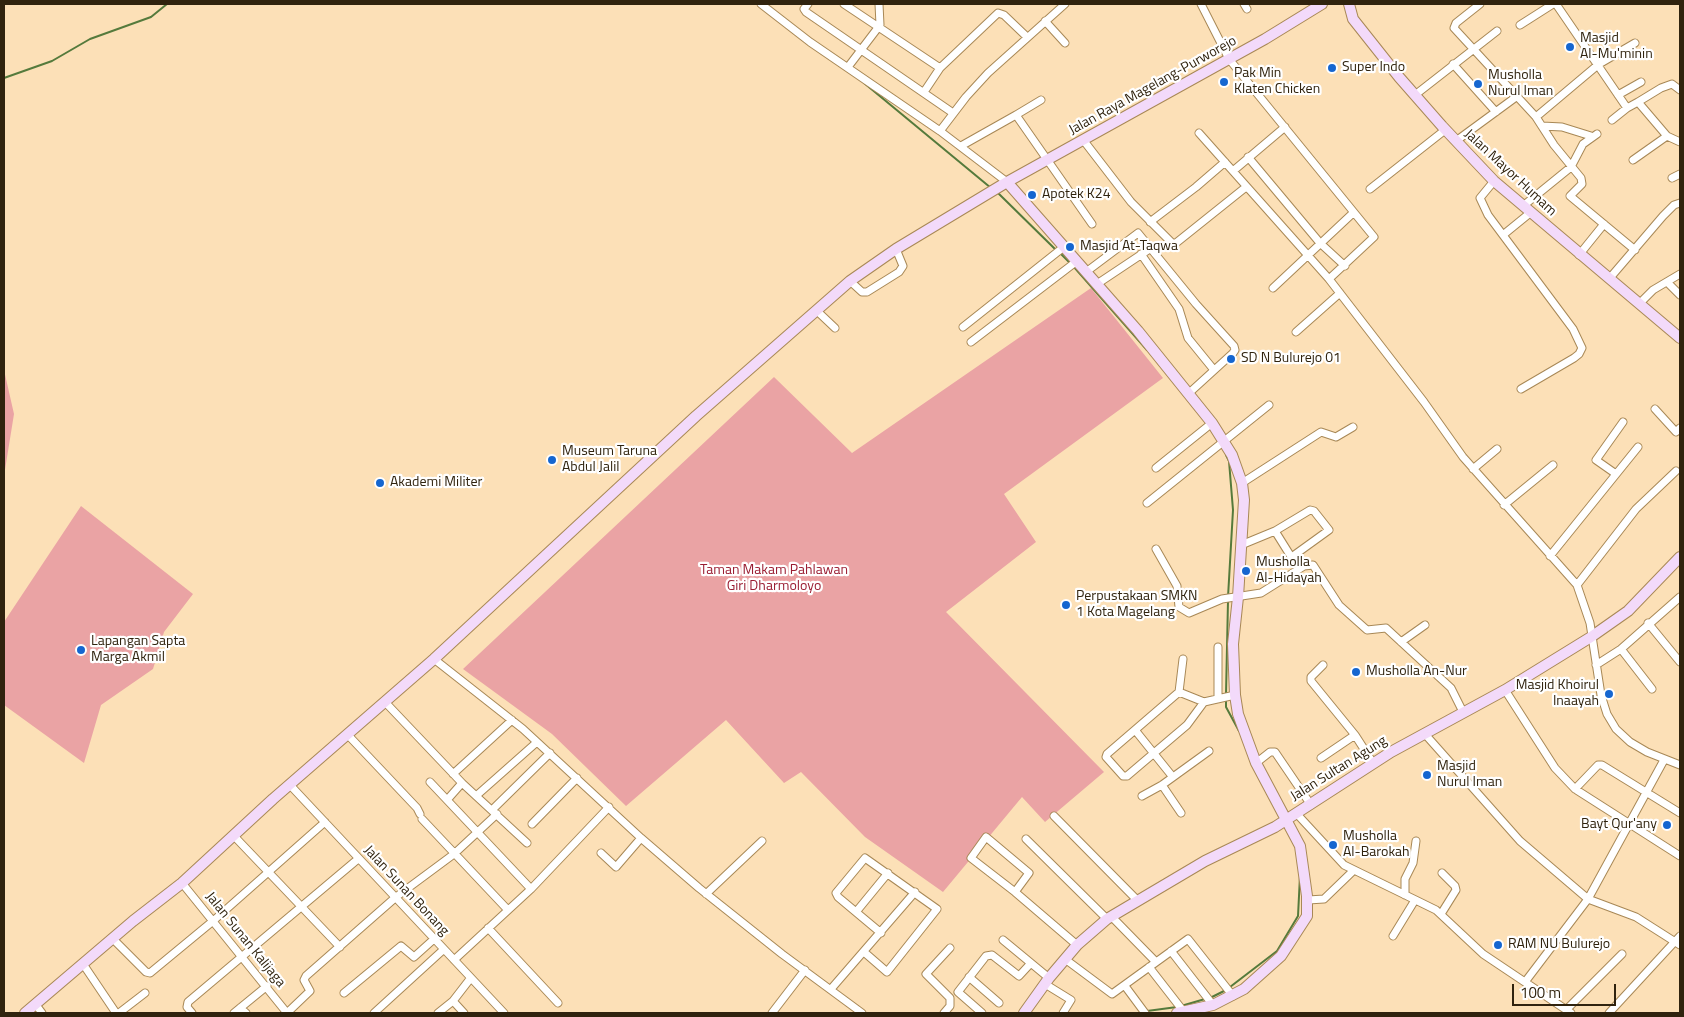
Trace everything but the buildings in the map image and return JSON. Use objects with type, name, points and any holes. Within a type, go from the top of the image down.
[{"type":"main road","name":"Jalan Raya Magelang-Purworejo","points":[[25,1013],[39,1009],[83,964],[112,938],[182,884],[347,734],[434,659],[681,430],[850,281],[896,249],[1002,186],[1322,4]]},
{"type":"main road","name":"Jalan Mayor Humam","points":[[1349,4],[1353,19],[1415,95],[1444,130],[1494,181],[1578,255],[1680,338]]},
{"type":"main road","points":[[1002,186],[1060,250],[1097,284],[1188,394],[1211,424],[1220,443],[1238,467],[1242,483],[1244,500],[1241,545],[1233,598],[1233,644],[1227,697],[1238,714],[1281,823],[1300,846],[1308,900],[1305,922],[1287,949],[1260,975],[1233,996],[1213,1005],[1180,1013]]},
{"type":"main road","name":"Jalan Sultan Agung","points":[[1024,1013],[1047,981],[1077,945],[1109,918],[1205,861],[1281,823],[1373,763],[1424,733],[1505,690],[1591,637],[1628,611],[1680,557]]},
{"type":"street","points":[[761,4],[961,146],[1002,186]]},
{"type":"street","points":[[808,4],[804,11],[953,113]]},
{"type":"street","points":[[844,4],[877,28],[940,68]]},
{"type":"street","points":[[848,67],[880,23],[879,4]]},
{"type":"street","points":[[940,131],[988,73],[1027,36],[1065,4]]},
{"type":"street","points":[[1201,4],[1229,58],[1374,238],[1329,279]]},
{"type":"street","points":[[1480,4],[1454,26],[1472,49],[1536,117],[1571,166],[1582,183],[1570,196],[1635,250]]},
{"type":"street","points":[[1520,24],[1554,4],[1599,64],[1627,108]]},
{"type":"street","points":[[924,92],[940,68],[994,16],[1000,13],[1027,36]]},
{"type":"street","points":[[1046,21],[1066,43]]},
{"type":"street","points":[[1415,95],[1497,31]]},
{"type":"street","points":[[1536,117],[1599,64],[1635,43]]},
{"type":"street","points":[[1453,64],[1496,112]]},
{"type":"street","points":[[1618,95],[1640,82]]},
{"type":"street","points":[[1612,120],[1627,108],[1661,88],[1672,84],[1680,90]]},
{"type":"street","points":[[1456,141],[1516,97]]},
{"type":"street","points":[[961,146],[1041,100]]},
{"type":"street","points":[[1638,102],[1667,136],[1680,142]]},
{"type":"street","points":[[1016,115],[1092,224]]},
{"type":"street","points":[[1503,235],[1571,166],[1579,150],[1594,135],[1562,127],[1542,126]]},
{"type":"street","points":[[1233,171],[1285,127]]},
{"type":"street","points":[[1370,189],[1444,130]]},
{"type":"street","points":[[1200,133],[1329,279],[1473,469],[1577,585],[1590,623],[1602,696],[1607,714],[1616,729],[1630,742],[1664,760],[1680,766]]},
{"type":"street","points":[[1633,160],[1667,136]]},
{"type":"street","points":[[1084,141],[1131,202],[1171,242],[1176,243],[1246,187]]},
{"type":"street","points":[[1248,157],[1320,243],[1345,266]]},
{"type":"street","points":[[1150,222],[1225,162]]},
{"type":"street","points":[[1672,178],[1680,174]]},
{"type":"street","points":[[1494,181],[1480,198],[1488,216],[1573,329],[1582,348],[1580,354],[1521,390]]},
{"type":"street","points":[[1609,279],[1674,205],[1680,203]]},
{"type":"street","points":[[1273,288],[1354,213]]},
{"type":"street","points":[[1578,255],[1604,224]]},
{"type":"street","points":[[1086,272],[1138,233],[1235,348],[1188,394]]},
{"type":"street","points":[[1097,284],[1151,248]]},
{"type":"street","points":[[850,281],[862,292],[867,292],[899,272],[903,266],[896,249]]},
{"type":"street","points":[[963,327],[1060,250]]},
{"type":"street","points":[[1141,254],[1179,309],[1188,338],[1214,370]]},
{"type":"street","points":[[971,342],[1074,263]]},
{"type":"street","points":[[1639,304],[1653,290],[1680,274]]},
{"type":"street","points":[[1667,282],[1680,295]]},
{"type":"street","points":[[1296,332],[1340,293]]},
{"type":"street","points":[[816,310],[835,328]]},
{"type":"street","points":[[1147,503],[1269,405]]},
{"type":"street","points":[[1655,409],[1676,432],[1680,428]]},
{"type":"street","points":[[1616,474],[1596,460],[1623,422]]},
{"type":"street","points":[[1156,468],[1211,424]]},
{"type":"street","points":[[1242,483],[1321,432],[1336,437],[1353,427]]},
{"type":"street","points":[[1550,556],[1638,447]]},
{"type":"street","points":[[1473,469],[1497,449]]},
{"type":"street","points":[[1504,505],[1554,465]]},
{"type":"street","points":[[1577,585],[1636,509],[1676,471]]},
{"type":"street","points":[[1241,545],[1275,531],[1310,510],[1314,511],[1329,530],[1293,556],[1290,555],[1275,531]]},
{"type":"street","points":[[1156,549],[1177,586],[1177,604],[1181,610],[1189,614],[1233,598],[1261,593],[1304,566],[1313,565],[1339,605],[1369,631],[1384,627],[1451,688],[1463,712]]},
{"type":"street","points":[[1596,665],[1621,649],[1680,596]]},
{"type":"street","points":[[1648,623],[1680,662]]},
{"type":"street","points":[[1401,642],[1426,625]]},
{"type":"street","points":[[1180,692],[1204,702],[1227,697],[1218,647]]},
{"type":"street","points":[[1621,649],[1652,689]]},
{"type":"street","points":[[434,659],[538,742],[641,838],[706,894],[782,954],[862,1013]]},
{"type":"street","points":[[1183,659],[1180,692],[1106,755],[1125,777],[1187,725],[1204,702]]},
{"type":"street","points":[[1323,665],[1312,677],[1311,681],[1355,735],[1373,763]]},
{"type":"street","points":[[1505,690],[1554,768],[1574,788],[1680,856]]},
{"type":"street","points":[[385,702],[453,774],[526,843]]},
{"type":"street","points":[[453,774],[512,720]]},
{"type":"street","points":[[1135,730],[1155,752],[1172,776]]},
{"type":"street","points":[[1424,733],[1520,841],[1588,898],[1636,918],[1679,941],[1608,1013]]},
{"type":"street","points":[[347,734],[417,808],[421,816],[454,854],[508,909]]},
{"type":"street","points":[[1321,758],[1355,735]]},
{"type":"street","points":[[476,796],[538,742]]},
{"type":"street","points":[[1142,796],[1162,785],[1209,751]]},
{"type":"street","points":[[1256,763],[1270,752],[1275,752],[1310,805]]},
{"type":"street","points":[[287,1013],[310,991],[305,977],[396,897],[454,854],[477,832],[550,753]]},
{"type":"street","points":[[1525,982],[1588,898],[1664,760]]},
{"type":"street","points":[[1574,788],[1600,765],[1680,813]]},
{"type":"street","points":[[532,824],[577,778]]},
{"type":"street","points":[[430,782],[531,889]]},
{"type":"street","points":[[447,800],[462,783]]},
{"type":"street","name":"Jalan Sunan Bonang","points":[[290,785],[396,897],[470,979],[504,1013]]},
{"type":"street","points":[[1162,785],[1182,813]]},
{"type":"street","points":[[454,960],[531,889],[609,807]]},
{"type":"street","points":[[1296,813],[1344,865],[1441,914],[1483,954],[1569,1012],[1622,954]]},
{"type":"street","points":[[1054,816],[1138,901]]},
{"type":"street","points":[[112,938],[146,972],[150,973],[214,922],[324,822]]},
{"type":"street","points":[[234,836],[340,947]]},
{"type":"street","points":[[1015,892],[1029,873],[986,837],[972,858],[1077,945]]},
{"type":"street","points":[[601,853],[616,867],[641,838]]},
{"type":"street","points":[[1026,839],[1109,918],[1152,964],[1180,1013]]},
{"type":"street","points":[[706,894],[762,841]]},
{"type":"street","points":[[1405,895],[1405,879],[1413,863],[1416,841]]},
{"type":"street","points":[[864,952],[887,972],[936,912],[936,907],[865,858],[838,889],[838,897],[881,933]]},
{"type":"street","points":[[192,1013],[187,1007],[188,1002],[244,957],[358,859]]},
{"type":"street","points":[[1308,900],[1324,898],[1353,871]]},
{"type":"street","points":[[856,912],[888,873]]},
{"type":"street","points":[[1441,914],[1456,890],[1455,886],[1442,873]]},
{"type":"street","name":"Jalan Sunan Kalijaga","points":[[182,884],[244,957],[287,1013]]},
{"type":"street","points":[[831,989],[915,892]]},
{"type":"street","points":[[1392,936],[1415,900]]},
{"type":"street","points":[[488,928],[558,1003]]},
{"type":"street","points":[[344,992],[401,946],[414,957],[434,939]]},
{"type":"street","points":[[1003,940],[1031,963],[1047,981],[1071,1000],[1063,1013]]},
{"type":"street","points":[[1065,959],[1110,993],[1124,986],[1186,940],[1190,940],[1233,996]]},
{"type":"street","points":[[944,1013],[950,1006],[950,998],[926,974],[950,948]]},
{"type":"street","points":[[374,1013],[444,950]]},
{"type":"street","points":[[1172,951],[1213,1005]]},
{"type":"street","points":[[982,1013],[958,993],[989,954],[1019,976],[1031,963]]},
{"type":"street","points":[[83,964],[118,1013],[145,992]]},
{"type":"street","points":[[772,1013],[805,970]]},
{"type":"street","points":[[969,977],[999,1003]]},
{"type":"street","points":[[438,1013],[453,1001],[470,979]]},
{"type":"street","points":[[234,1013],[243,1010],[267,986]]},
{"type":"street","points":[[1124,986],[1145,1013]]},
{"type":"street","points":[[453,1001],[464,1013]]},
{"type":"green space","name":"Taman Makam Pahlawan Giri Dharmoloyo","points":[[1091,288],[1163,378],[1004,494],[1036,542],[946,612],[1104,772],[1045,822],[1022,797],[943,892],[865,837],[801,772],[784,783],[726,720],[626,806],[552,734],[463,669],[774,377],[852,453]]},
{"type":"green space","points":[[4,370],[14,414],[4,476]]},
{"type":"green space","name":"Lapangan Sapta Marga Akmil","points":[[81,506],[193,594],[164,632],[153,669],[101,705],[84,763],[4,705],[4,622]]},
{"type":"waterway","points":[[4,78],[52,61],[90,39],[151,17],[167,4]]},
{"type":"waterway","points":[[864,83],[991,188]]},
{"type":"waterway","points":[[997,192],[1056,250]]},
{"type":"waterway","points":[[1060,253],[1071,264]]},
{"type":"waterway","points":[[1074,267],[1147,350]]},
{"type":"waterway","points":[[1226,455],[1229,461],[1233,510],[1228,597]]},
{"type":"waterway","points":[[1226,694],[1228,601]]},
{"type":"waterway","points":[[1226,699],[1226,707],[1239,731]]},
{"type":"waterway","points":[[1230,987],[1277,951],[1298,916],[1300,876]]},
{"type":"waterway","points":[[1210,998],[1226,990]]},
{"type":"waterway","points":[[1181,1006],[1205,999]]},
{"type":"waterway","points":[[1147,1011],[1177,1007]]},
{"type":"place","name":"Masjid Al-Mu'minin","points":[[1570,47]]},
{"type":"place","name":"Super Indo","points":[[1332,68]]},
{"type":"place","name":"Pak Min Klaten Chicken","points":[[1224,82]]},
{"type":"place","name":"Musholla Nurul Iman","points":[[1478,84]]},
{"type":"place","name":"Apotek K24","points":[[1032,195]]},
{"type":"place","name":"Masjid At-Taqwa","points":[[1070,247]]},
{"type":"place","name":"SD N Bulurejo 01","points":[[1231,359]]},
{"type":"place","name":"Museum Taruna Abdul Jalil","points":[[552,460]]},
{"type":"place","name":"Akademi Militer","points":[[380,483]]},
{"type":"place","name":"Musholla Al-Hidayah","points":[[1246,571]]},
{"type":"place","name":"Perpustakaan SMKN 1 Kota Magelang","points":[[1066,605]]},
{"type":"place","name":"Lapangan Sapta Marga Akmil","points":[[81,650]]},
{"type":"place","name":"Musholla An-Nur","points":[[1356,672]]},
{"type":"place","name":"Masjid Khoirul Inaayah","points":[[1609,694]]},
{"type":"place","name":"Masjid Nurul Iman","points":[[1427,775]]},
{"type":"place","name":"Bayt Qur'any","points":[[1667,825]]},
{"type":"place","name":"Musholla Al-Barokah","points":[[1333,845]]},
{"type":"place","name":"RAM NU Bulurejo","points":[[1498,945]]}]
